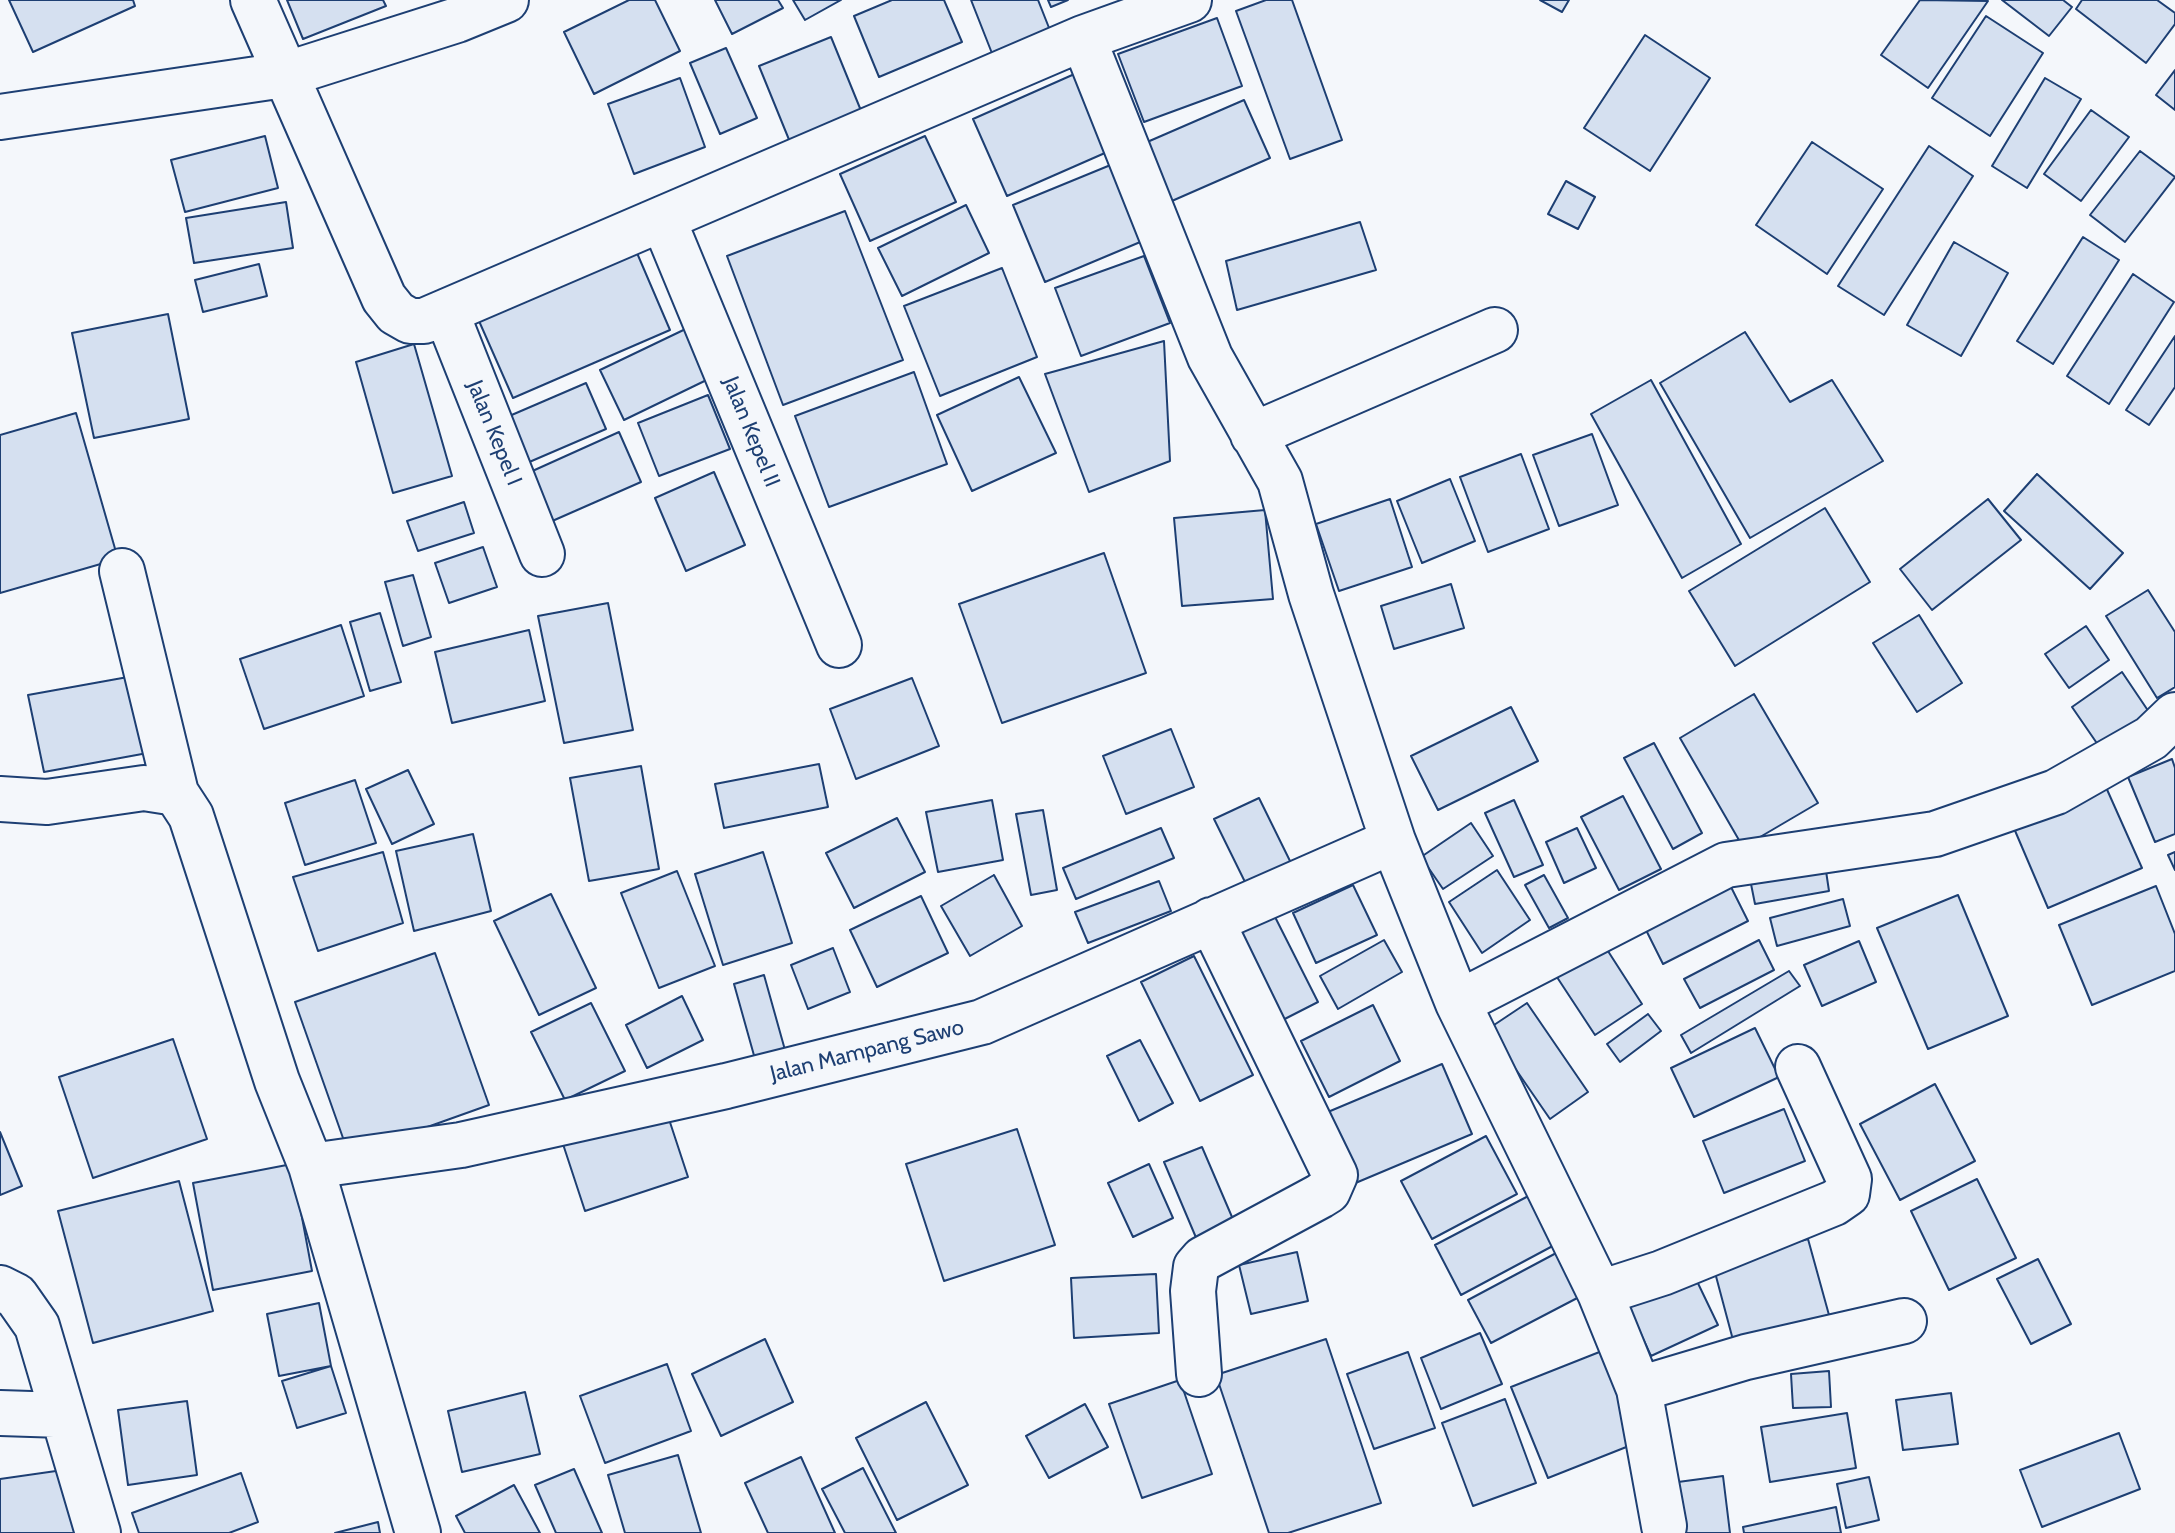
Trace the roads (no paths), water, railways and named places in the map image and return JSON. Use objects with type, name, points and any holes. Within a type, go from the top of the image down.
[{"type":"street","points":[[253,0],[384,298],[396,313],[410,321],[424,321],[446,312],[1083,38],[1189,0]]},
{"type":"street","points":[[2,110],[284,75],[457,20],[506,0]]},
{"type":"street","points":[[1083,38],[1210,357],[1280,481],[1311,594],[1393,841],[1458,1003],[1600,1293],[1639,1389],[1664,1526]]},
{"type":"street","name":"Jalan Kepel II","points":[[663,219],[839,645]]},
{"type":"street","name":"Jalan Kepel I","points":[[446,312],[542,554]]},
{"type":"street","points":[[1253,435],[1495,330]]},
{"type":"street","points":[[122,571],[176,793],[191,816],[277,1081],[311,1166],[418,1533]]},
{"type":"street","points":[[1458,1003],[1726,865],[1935,834],[2056,792],[2151,738],[2175,715]]},
{"type":"street","points":[[0,799],[47,802],[144,788],[176,793]]},
{"type":"street","name":"Jalan Mampang Sawo","points":[[311,1166],[461,1145],[726,1086],[982,1022],[1393,841]]},
{"type":"street","points":[[1199,1374],[1193,1291],[1196,1267],[1203,1259],[1328,1191],[1335,1175],[1211,920]]},
{"type":"street","points":[[1600,1293],[1662,1273],[1834,1203],[1847,1194],[1849,1179],[1798,1067]]},
{"type":"street","points":[[0,1288],[16,1296],[37,1326],[98,1533]]},
{"type":"street","points":[[1639,1389],[1746,1357],[1904,1321]]},
{"type":"street","points":[[0,1413],[62,1415]]}]
